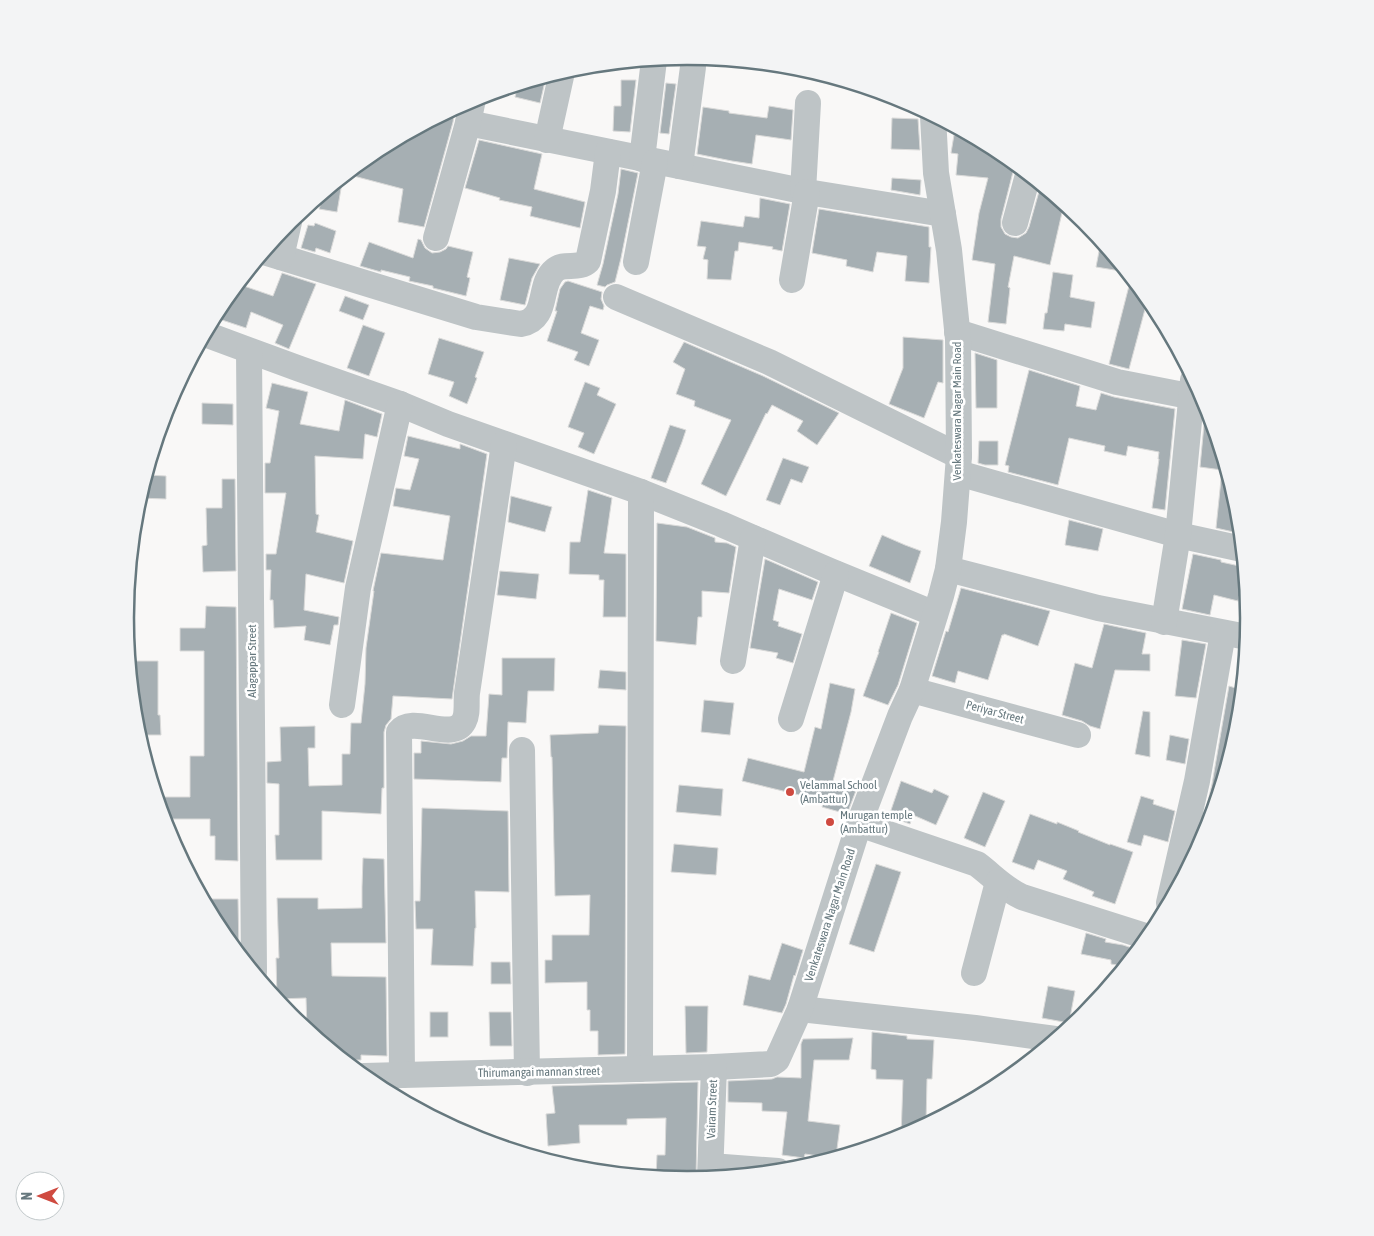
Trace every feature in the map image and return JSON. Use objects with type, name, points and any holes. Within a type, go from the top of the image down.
[{"type":"street","points":[[654,66],[659,162]]},
{"type":"street","points":[[636,262],[659,162],[693,67]]},
{"type":"street","points":[[547,140],[560,80]]},
{"type":"street","points":[[792,280],[805,192],[808,102]]},
{"type":"street","points":[[436,238],[470,111],[547,140],[805,192],[943,214]]},
{"type":"street","name":"Venkateswara Nagar Main Road","points":[[771,1064],[777,1060],[800,1009],[859,824],[900,716],[912,690],[948,569],[958,465],[957,332],[949,250],[936,173],[938,125]]},
{"type":"street","points":[[272,255],[476,316],[522,324],[528,323],[539,312],[549,275],[557,268],[577,266],[588,261],[603,191],[608,152]]},
{"type":"street","points":[[1015,223],[1026,181]]},
{"type":"street","points":[[616,298],[769,362],[958,465],[1178,535],[1235,548]]},
{"type":"street","points":[[957,332],[1117,382],[1191,391]]},
{"type":"street","points":[[211,336],[400,404],[448,424],[641,492],[935,614]]},
{"type":"street","name":"Alagappar Street","points":[[249,351],[254,962]]},
{"type":"street","points":[[1164,622],[1196,401]]},
{"type":"street","points":[[342,706],[358,588],[400,404]]},
{"type":"street","points":[[402,1075],[399,732],[401,728],[410,725],[448,730],[455,729],[464,722],[504,444]]},
{"type":"street","points":[[640,1069],[641,492]]},
{"type":"street","points":[[733,661],[753,538]]},
{"type":"street","points":[[948,569],[1098,608],[1235,635],[1197,781],[1197,825],[1184,861]]},
{"type":"street","points":[[791,719],[836,574]]},
{"type":"street","name":"Periyar Street","points":[[912,690],[1078,735]]},
{"type":"street","points":[[522,750],[527,1073]]},
{"type":"street","points":[[859,824],[977,864],[989,872],[1009,891],[1022,897],[1140,935]]},
{"type":"street","points":[[974,973],[998,882]]},
{"type":"street","points":[[800,1009],[1047,1038]]},
{"type":"street","name":"Vairam Street","points":[[710,1170],[714,1067],[771,1064]]},
{"type":"street","name":"Thirumangai mannan street","points":[[377,1076],[714,1067]]},
{"type":"building","points":[[621,80],[636,80],[630,132],[613,131],[614,106],[621,106]]},
{"type":"building","points":[[666,83],[676,84],[669,134],[660,133]]},
{"type":"building","points":[[544,84],[540,103],[515,97],[516,92]]},
{"type":"building","points":[[769,106],[793,110],[791,140],[756,135],[752,164],[697,154],[703,107],[729,111],[729,113],[767,118]]},
{"type":"building","points":[[454,117],[424,227],[398,222],[403,189],[354,176],[411,139]]},
{"type":"building","points":[[892,118],[918,119],[920,150],[891,149]]},
{"type":"building","points":[[954,135],[958,136],[1013,171],[1001,219],[1001,227],[1005,234],[1018,238],[1026,233],[1039,191],[1062,212],[1050,265],[1014,256],[1008,287],[1010,288],[1006,324],[988,322],[995,264],[972,260],[979,213],[988,178],[956,175],[958,154],[951,153]]},
{"type":"building","points":[[479,140],[542,154],[534,189],[585,202],[580,228],[530,216],[532,207],[499,200],[500,198],[465,188]]},
{"type":"building","points":[[621,169],[638,173],[615,282],[605,287],[597,285],[618,194]]},
{"type":"building","points":[[892,178],[921,180],[920,195],[891,190]]},
{"type":"building","points":[[341,186],[337,212],[319,209],[321,203]]},
{"type":"building","points":[[760,198],[790,204],[782,251],[772,249],[773,247],[739,242],[738,251],[735,251],[731,280],[707,279],[708,260],[703,259],[706,247],[697,246],[701,221],[743,227],[745,216],[759,218]]},
{"type":"building","points":[[819,209],[929,227],[929,247],[931,247],[929,283],[905,281],[907,256],[877,252],[873,272],[846,266],[847,260],[812,253]]},
{"type":"building","points":[[315,223],[336,231],[330,253],[316,248],[315,252],[301,248],[308,225],[314,226]]},
{"type":"building","points":[[418,239],[432,253],[440,252],[448,246],[473,252],[467,277],[470,278],[466,296],[409,281],[410,277],[360,266],[369,242],[413,258]]},
{"type":"building","points":[[1099,249],[1117,270],[1096,267]]},
{"type":"building","points":[[509,258],[540,264],[532,278],[525,305],[500,300]]},
{"type":"building","points":[[1053,272],[1073,275],[1070,297],[1095,302],[1091,328],[1065,324],[1064,331],[1043,329]]},
{"type":"building","points":[[282,273],[316,284],[289,349],[275,343],[283,325],[251,312],[246,328],[221,320],[244,286],[273,296]]},
{"type":"building","points":[[568,281],[602,292],[603,310],[590,306],[581,333],[599,340],[589,366],[574,360],[578,352],[547,341],[557,311],[555,311],[560,289]]},
{"type":"building","points":[[1129,285],[1145,308],[1129,369],[1109,364]]},
{"type":"building","points":[[345,296],[369,305],[363,320],[339,311]]},
{"type":"building","points":[[363,325],[385,333],[369,376],[347,368]]},
{"type":"building","points":[[903,337],[943,340],[943,383],[938,382],[924,418],[889,404],[903,368]]},
{"type":"building","points":[[439,338],[484,352],[467,404],[449,396],[454,382],[428,374]]},
{"type":"building","points":[[684,342],[763,376],[839,413],[817,445],[797,431],[803,421],[772,405],[766,413],[726,496],[701,484],[731,420],[694,406],[695,401],[676,394],[685,369],[673,362]]},
{"type":"building","points":[[975,353],[997,360],[997,408],[976,408]]},
{"type":"building","points":[[1029,370],[1080,386],[1076,406],[1096,410],[1101,393],[1175,409],[1165,510],[1152,508],[1159,452],[1128,446],[1126,456],[1104,451],[1105,446],[1069,438],[1058,485],[1008,472],[1009,466],[1005,465]]},
{"type":"building","points":[[585,382],[600,388],[597,395],[616,404],[594,454],[578,447],[584,433],[568,427]]},
{"type":"building","points":[[272,383],[308,392],[300,424],[339,431],[345,400],[382,414],[377,437],[365,434],[363,459],[315,456],[316,514],[319,515],[316,532],[353,541],[344,583],[306,574],[304,610],[339,617],[338,625],[334,625],[330,645],[304,640],[306,626],[274,628],[273,600],[270,600],[271,570],[266,570],[266,554],[276,554],[286,493],[265,493],[265,463],[270,463],[279,411],[266,408]]},
{"type":"building","points":[[202,403],[233,404],[233,425],[202,424]]},
{"type":"building","points":[[1204,422],[1219,470],[1200,467]]},
{"type":"building","points":[[670,425],[686,430],[666,483],[651,478]]},
{"type":"building","points":[[408,436],[460,449],[460,444],[487,454],[452,699],[393,696],[391,719],[386,725],[384,732],[384,788],[382,788],[381,814],[322,811],[322,860],[276,860],[275,835],[279,835],[279,784],[267,783],[267,762],[281,761],[280,727],[315,726],[315,748],[308,748],[309,786],[342,785],[342,754],[350,754],[351,723],[361,723],[366,648],[373,591],[381,553],[443,560],[450,516],[393,506],[396,488],[410,490],[419,459],[404,456]]},
{"type":"building","points":[[979,441],[998,441],[998,465],[978,463]]},
{"type":"building","points":[[783,458],[809,467],[802,483],[791,479],[780,505],[766,500]]},
{"type":"building","points":[[153,475],[166,476],[166,499],[148,498]]},
{"type":"building","points":[[1221,476],[1233,532],[1216,528]]},
{"type":"building","points":[[222,479],[235,479],[236,571],[203,572],[202,546],[207,545],[206,508],[222,508]]},
{"type":"building","points":[[588,490],[612,498],[604,553],[626,554],[626,617],[603,617],[604,580],[599,580],[599,575],[569,574],[570,542],[580,542]]},
{"type":"building","points":[[511,496],[552,507],[545,532],[508,522]]},
{"type":"building","points":[[1069,520],[1103,529],[1098,551],[1065,545]]},
{"type":"building","points":[[657,523],[687,527],[715,538],[715,542],[727,543],[736,547],[729,593],[702,591],[702,617],[698,617],[696,645],[656,641]]},
{"type":"building","points":[[882,535],[921,551],[910,583],[869,566]]},
{"type":"building","points":[[1193,554],[1237,566],[1239,596],[1238,601],[1214,595],[1210,615],[1182,609]]},
{"type":"building","points":[[765,559],[818,582],[812,600],[779,589],[773,620],[779,622],[778,626],[802,634],[793,663],[776,658],[778,653],[750,648]]},
{"type":"building","points":[[500,571],[539,574],[536,599],[497,595]]},
{"type":"building","points":[[961,588],[1050,611],[1038,646],[1004,634],[1002,635],[988,680],[958,671],[955,683],[932,676]]},
{"type":"building","points":[[206,606],[236,607],[238,861],[215,860],[215,836],[210,836],[210,819],[172,819],[163,797],[190,797],[190,756],[204,756],[204,651],[180,651],[180,628],[205,628]]},
{"type":"building","points":[[891,613],[917,623],[898,685],[888,705],[863,696]]},
{"type":"building","points":[[1104,624],[1146,633],[1142,654],[1150,654],[1150,671],[1115,670],[1100,729],[1062,715],[1075,663],[1092,668]]},
{"type":"building","points":[[1182,640],[1206,644],[1196,698],[1175,696]]},
{"type":"building","points":[[502,658],[555,658],[554,691],[528,691],[526,723],[508,722],[507,758],[502,758],[501,782],[414,779],[414,753],[421,753],[421,741],[451,744],[463,741],[471,736],[486,736],[489,694],[502,695]]},
{"type":"building","points":[[136,661],[158,661],[158,715],[160,715],[161,735],[147,735]]},
{"type":"building","points":[[600,670],[626,672],[626,690],[598,688]]},
{"type":"building","points":[[830,683],[855,689],[833,781],[857,788],[847,814],[822,807],[824,801],[742,781],[748,758],[804,772],[815,727],[821,729]]},
{"type":"building","points":[[1229,686],[1235,688],[1229,726],[1221,761],[1206,808]]},
{"type":"building","points":[[704,700],[734,703],[730,735],[701,732]]},
{"type":"building","points":[[1143,711],[1150,712],[1150,757],[1135,754]]},
{"type":"building","points":[[599,725],[626,726],[625,1054],[598,1055],[598,1031],[590,1031],[590,1010],[587,1010],[587,982],[545,983],[545,960],[552,960],[552,935],[589,935],[590,895],[555,896],[550,735],[598,733]]},
{"type":"building","points":[[1170,735],[1189,739],[1185,764],[1166,760]]},
{"type":"building","points":[[901,781],[932,793],[934,789],[949,796],[936,825],[913,815],[910,824],[889,816]]},
{"type":"building","points":[[679,785],[723,789],[721,816],[676,812]]},
{"type":"building","points":[[983,792],[1005,801],[985,847],[964,838]]},
{"type":"building","points":[[1141,796],[1154,800],[1153,804],[1175,811],[1168,842],[1144,835],[1141,846],[1127,842]]},
{"type":"building","points":[[422,808],[508,811],[509,892],[475,891],[476,928],[473,966],[431,965],[433,929],[416,929],[415,901],[420,901]]},
{"type":"building","points":[[1030,814],[1057,824],[1057,822],[1110,845],[1133,852],[1115,904],[1092,896],[1094,892],[1063,879],[1067,871],[1038,860],[1034,870],[1012,862]]},
{"type":"building","points":[[674,844],[718,848],[716,875],[671,872]]},
{"type":"building","points":[[363,858],[384,859],[386,943],[331,943],[332,976],[386,977],[387,1056],[361,1055],[361,1060],[354,1060],[307,1019],[306,998],[286,999],[277,989],[276,958],[279,958],[277,898],[318,898],[318,909],[362,908]]},
{"type":"building","points":[[876,864],[901,872],[874,952],[849,944]]},
{"type":"building","points":[[211,899],[238,899],[239,942]]},
{"type":"building","points":[[1086,933],[1106,939],[1105,942],[1131,948],[1118,965],[1111,964],[1111,960],[1081,954]]},
{"type":"building","points":[[782,943],[803,950],[782,1013],[743,1005],[749,975],[770,980]]},
{"type":"building","points":[[491,962],[510,962],[511,984],[491,984]]},
{"type":"building","points":[[1048,986],[1075,991],[1070,1016],[1064,1022],[1042,1018]]},
{"type":"building","points":[[685,1006],[708,1006],[707,1052],[686,1053]]},
{"type":"building","points":[[430,1012],[448,1012],[448,1037],[430,1037]]},
{"type":"building","points":[[489,1012],[511,1012],[512,1046],[490,1046]]},
{"type":"building","points":[[872,1032],[907,1036],[907,1039],[934,1040],[932,1079],[927,1079],[926,1117],[901,1128],[903,1080],[876,1079],[876,1070],[871,1069]]},
{"type":"building","points":[[853,1038],[849,1060],[814,1060],[808,1121],[840,1125],[837,1150],[815,1155],[805,1154],[804,1158],[782,1155],[787,1112],[762,1111],[762,1103],[728,1102],[728,1081],[772,1079],[777,1077],[801,1078],[801,1044],[803,1039]]},
{"type":"building","points":[[698,1082],[696,1171],[656,1170],[657,1155],[665,1155],[666,1118],[627,1119],[627,1125],[579,1125],[580,1143],[548,1146],[546,1114],[555,1113],[552,1086]]},
{"type":"place","name":"Velammal School (Ambattur)","points":[[790,792]]},
{"type":"place","name":"Murugan temple (Ambattur)","points":[[830,822]]}]
